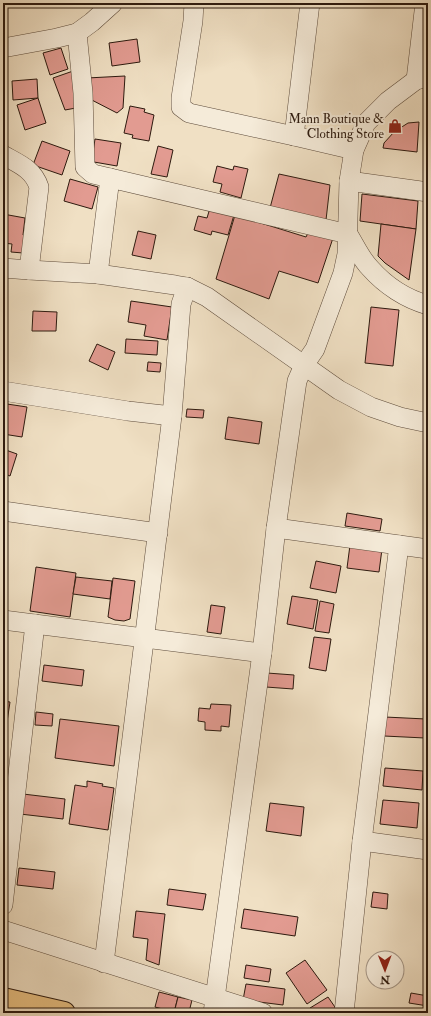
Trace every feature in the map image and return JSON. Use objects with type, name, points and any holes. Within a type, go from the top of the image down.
[{"type":"main road","points":[[3,999],[64,1013]]},
{"type":"street","points":[[3,48],[77,33],[113,3]]},
{"type":"street","points":[[194,3],[193,21],[180,98],[182,107],[189,113],[354,150]]},
{"type":"street","points":[[294,136],[310,3]]},
{"type":"street","points":[[214,1005],[262,653],[276,528],[297,381],[304,365],[315,349],[342,273],[347,254],[349,181],[354,150],[366,123],[388,100],[422,79],[425,3]]},
{"type":"street","points":[[77,33],[83,93],[85,167],[93,174],[348,234],[370,268],[392,287],[415,301],[428,305]]},
{"type":"street","points":[[3,155],[29,171],[36,178],[40,187],[29,270]]},
{"type":"street","points":[[98,274],[110,178]]},
{"type":"street","points":[[349,181],[428,192]]},
{"type":"street","points":[[3,268],[98,274],[187,287],[207,297],[339,390],[371,407],[400,417],[428,424]]},
{"type":"street","points":[[104,963],[172,416],[181,304],[187,287]]},
{"type":"street","points":[[3,391],[128,412],[172,416]]},
{"type":"street","points":[[3,511],[158,533]]},
{"type":"street","points":[[276,528],[428,549]]},
{"type":"street","points":[[344,1013],[362,841],[399,545]]},
{"type":"street","points":[[3,620],[262,653]]},
{"type":"street","points":[[3,905],[35,624]]},
{"type":"street","points":[[362,841],[428,850]]},
{"type":"street","points":[[3,930],[104,963],[214,1005],[263,1013]]},
{"type":"building","points":[[137,39],[140,62],[112,66],[109,43]]},
{"type":"building","points":[[61,48],[68,69],[50,75],[43,53]]},
{"type":"building","points":[[76,70],[76,108],[65,110],[53,78]]},
{"type":"building","points":[[125,76],[123,108],[117,113],[86,97],[87,78]]},
{"type":"building","points":[[37,79],[38,98],[13,100],[12,81]]},
{"type":"building","points":[[38,98],[46,123],[25,130],[17,105]]},
{"type":"building","points":[[130,106],[145,109],[144,112],[154,115],[149,141],[132,138],[133,135],[124,133]]},
{"type":"building","points":[[419,122],[417,152],[383,148],[384,143],[394,132],[408,123]]},
{"type":"building","points":[[95,139],[121,143],[117,166],[94,162],[92,159]]},
{"type":"building","points":[[42,141],[70,151],[62,175],[33,165]]},
{"type":"building","points":[[158,146],[173,150],[167,177],[151,174]]},
{"type":"building","points":[[217,166],[233,170],[234,166],[248,169],[241,198],[220,192],[222,184],[213,182]]},
{"type":"building","points":[[279,174],[330,185],[326,220],[270,208]]},
{"type":"building","points":[[70,179],[98,187],[92,209],[64,201]]},
{"type":"building","points":[[362,194],[418,201],[416,229],[360,221]]},
{"type":"building","points":[[210,208],[234,215],[228,235],[212,231],[211,235],[194,230],[198,216],[207,218]]},
{"type":"building","points":[[3,214],[25,218],[23,253],[11,252],[12,244],[3,243]]},
{"type":"building","points":[[235,215],[306,237],[310,229],[334,235],[318,283],[279,271],[269,299],[216,279]]},
{"type":"building","points":[[381,224],[416,229],[409,280],[385,263],[378,256]]},
{"type":"building","points":[[138,231],[156,235],[151,259],[132,255]]},
{"type":"building","points":[[131,301],[172,307],[167,340],[144,336],[146,325],[128,322]]},
{"type":"building","points":[[371,307],[399,310],[393,366],[365,363]]},
{"type":"building","points":[[33,311],[57,312],[56,331],[32,331]]},
{"type":"building","points":[[126,339],[158,341],[157,355],[125,353]]},
{"type":"building","points":[[97,344],[115,352],[108,370],[89,361]]},
{"type":"building","points":[[148,362],[161,363],[160,372],[147,371]]},
{"type":"building","points":[[7,404],[27,407],[22,437],[3,434]]},
{"type":"building","points":[[187,409],[204,410],[203,418],[186,417]]},
{"type":"building","points":[[228,417],[262,422],[259,444],[225,439]]},
{"type":"building","points":[[3,449],[17,454],[10,476],[3,473]]},
{"type":"building","points":[[347,513],[382,519],[380,531],[345,526]]},
{"type":"building","points":[[350,545],[382,549],[379,572],[347,568]]},
{"type":"building","points":[[316,561],[341,566],[336,593],[310,588]]},
{"type":"building","points":[[36,567],[76,573],[70,617],[30,611]]},
{"type":"building","points":[[76,577],[112,581],[110,599],[73,594]]},
{"type":"building","points":[[113,578],[135,581],[130,619],[124,621],[115,620],[108,617]]},
{"type":"building","points":[[292,596],[318,600],[313,629],[287,624]]},
{"type":"building","points":[[320,601],[334,604],[329,633],[315,631]]},
{"type":"building","points":[[211,605],[225,607],[221,634],[207,632]]},
{"type":"building","points":[[314,637],[331,639],[326,671],[309,668]]},
{"type":"building","points":[[3,657],[7,658],[4,680],[3,680]]},
{"type":"building","points":[[44,665],[84,670],[82,686],[42,681]]},
{"type":"building","points":[[267,673],[294,675],[293,689],[266,687]]},
{"type":"building","points":[[3,701],[10,702],[7,722],[3,721]]},
{"type":"building","points":[[211,704],[231,705],[229,727],[221,726],[221,731],[205,730],[205,722],[198,721],[199,708],[210,709]]},
{"type":"building","points":[[36,712],[53,714],[52,726],[35,725]]},
{"type":"building","points":[[385,717],[426,719],[425,738],[384,736]]},
{"type":"building","points":[[60,719],[119,726],[114,766],[55,758]]},
{"type":"building","points":[[385,768],[423,771],[422,790],[383,786]]},
{"type":"building","points":[[87,781],[114,788],[108,830],[69,824],[75,785],[87,787]]},
{"type":"building","points":[[23,794],[65,799],[63,819],[20,814]]},
{"type":"building","points":[[383,800],[419,803],[417,828],[380,824]]},
{"type":"building","points":[[270,803],[304,807],[301,836],[266,831]]},
{"type":"building","points":[[19,868],[55,872],[53,889],[17,885]]},
{"type":"building","points":[[169,889],[206,894],[203,910],[167,905]]},
{"type":"building","points":[[373,892],[388,894],[387,909],[371,907]]},
{"type":"building","points":[[244,909],[298,917],[295,936],[241,928]]},
{"type":"building","points":[[136,911],[165,914],[159,965],[146,960],[148,939],[133,937]]},
{"type":"building","points":[[305,960],[327,990],[307,1004],[286,973]]},
{"type":"building","points":[[246,965],[271,969],[269,982],[244,978]]},
{"type":"building","points":[[246,984],[285,989],[283,1005],[243,1000]]},
{"type":"building","points":[[159,992],[178,997],[174,1012],[155,1007]]},
{"type":"building","points":[[411,993],[428,996],[428,1006],[409,1003]]},
{"type":"building","points":[[178,997],[192,1000],[189,1012],[175,1009]]},
{"type":"building","points":[[328,997],[337,1010],[332,1013],[313,1013],[310,1008]]},
{"type":"place","name":"Mann Boutique & Clothing Store","points":[[395,126]]}]
